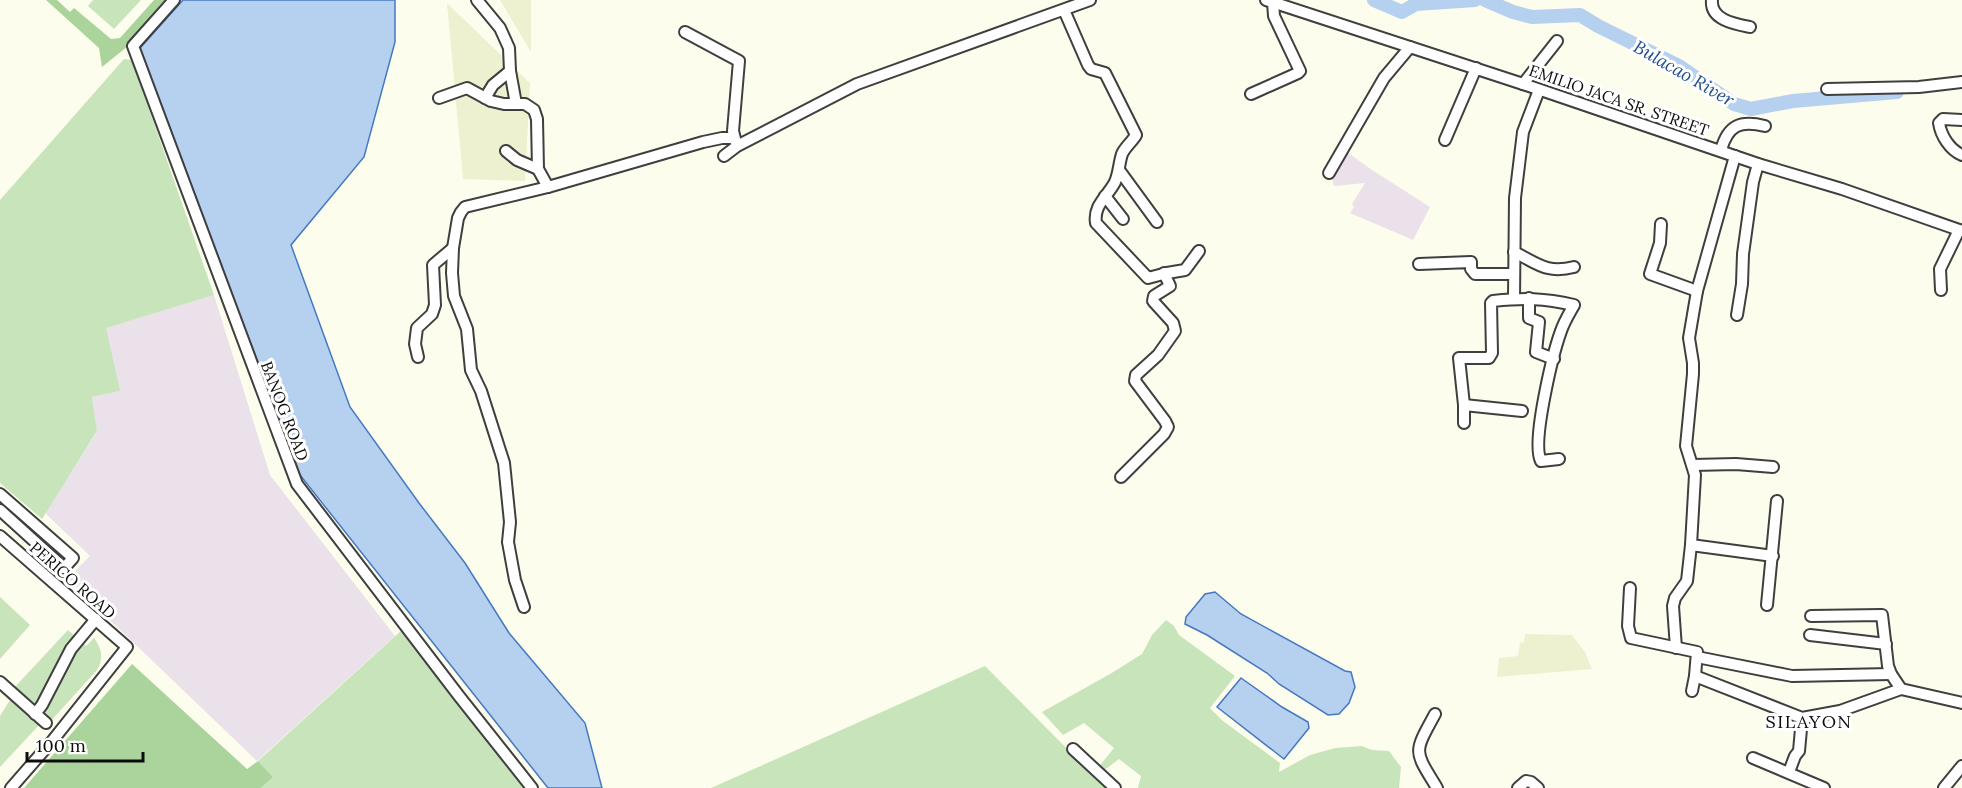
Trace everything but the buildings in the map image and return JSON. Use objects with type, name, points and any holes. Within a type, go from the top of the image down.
[{"type":"street","name":"BANOG ROAD","points":[[174,0],[133,46],[294,480],[532,788]]},
{"type":"street","points":[[477,0],[500,28],[507,41],[516,104]]},
{"type":"street","points":[[724,156],[735,142],[856,84],[1090,0]]},
{"type":"street","points":[[1712,0],[1712,6],[1717,15],[1750,27]]},
{"type":"street","points":[[1251,94],[1300,71],[1269,1]]},
{"type":"street","name":"EMILIO JACA SR. STREET","points":[[1269,1],[1961,230]]},
{"type":"street","points":[[1064,10],[1088,65],[1091,69],[1105,73],[1135,132],[1134,139],[1122,154],[1116,180],[1101,200],[1095,219],[1098,228],[1148,279],[1164,273],[1185,270],[1199,251]]},
{"type":"street","points":[[685,32],[739,61],[733,131],[735,142]]},
{"type":"street","points":[[1523,84],[1557,41]]},
{"type":"street","points":[[1329,172],[1383,78],[1410,46]]},
{"type":"street","points":[[1445,140],[1476,68]]},
{"type":"street","points":[[485,98],[493,85],[510,71]]},
{"type":"street","points":[[1827,89],[1919,87],[1962,82]]},
{"type":"street","points":[[440,98],[467,88],[491,101],[525,104],[534,110],[537,119],[538,169],[548,187]]},
{"type":"street","points":[[1514,299],[1515,198],[1523,132],[1539,90]]},
{"type":"street","points":[[1962,120],[1943,119],[1939,123],[1950,147],[1962,155]]},
{"type":"street","points":[[1721,150],[1725,137],[1735,127],[1746,124],[1765,126]]},
{"type":"street","points":[[524,607],[515,580],[508,542],[510,522],[504,463],[481,391],[471,370],[468,329],[454,296],[453,248],[458,218],[465,207],[548,187],[704,142],[722,138],[735,142]]},
{"type":"street","points":[[506,151],[517,160],[538,169]]},
{"type":"street","points":[[1676,648],[1673,606],[1675,598],[1687,581],[1695,475],[1686,446],[1693,374],[1689,338],[1697,291],[1735,156]]},
{"type":"street","points":[[1737,315],[1742,284],[1744,244],[1753,182],[1758,164]]},
{"type":"street","points":[[1119,170],[1157,222]]},
{"type":"street","points":[[1105,196],[1123,219]]},
{"type":"street","points":[[1661,224],[1660,243],[1650,274],[1697,291]]},
{"type":"street","points":[[1941,290],[1940,269],[1961,230]]},
{"type":"street","points":[[418,357],[415,344],[417,328],[432,314],[435,306],[433,265],[453,248]]},
{"type":"street","points":[[1514,252],[1541,267],[1565,269],[1574,267]]},
{"type":"street","points":[[1419,264],[1471,262],[1471,269],[1475,274],[1513,274]]},
{"type":"street","points":[[1121,477],[1167,429],[1168,425],[1135,381],[1136,375],[1158,355],[1175,331],[1173,323],[1153,301],[1154,296],[1170,286],[1164,273]]},
{"type":"street","points":[[1529,298],[1528,318],[1539,322],[1536,352],[1554,359]]},
{"type":"street","points":[[1464,423],[1459,358],[1489,358],[1492,353],[1491,303],[1529,298],[1549,299],[1574,305],[1561,330],[1539,425],[1541,461],[1559,459]]},
{"type":"street","points":[[1464,405],[1522,411]]},
{"type":"street","points":[[1693,465],[1737,464],[1773,467]]},
{"type":"street","name":"PERICO ROAD","points":[[0,494],[73,558],[64,568],[0,510]]},
{"type":"street","points":[[1767,605],[1778,501]]},
{"type":"street","name":"PERICO ROAD","points":[[0,536],[126,647],[53,740],[11,788]]},
{"type":"street","points":[[1691,545],[1773,556]]},
{"type":"street","points":[[57,585],[63,576],[64,568]]},
{"type":"street","points":[[1630,588],[1628,626],[1631,638],[1697,652],[1692,691]]},
{"type":"street","points":[[1812,616],[1882,615],[1891,674],[1901,689]]},
{"type":"street","points":[[35,714],[71,649],[96,619]]},
{"type":"street","points":[[1810,635],[1886,644]]},
{"type":"street","points":[[1697,657],[1792,676],[1891,674]]},
{"type":"street","points":[[1695,676],[1802,717],[1840,711],[1901,689],[1962,703]]},
{"type":"street","points":[[0,682],[45,723]]},
{"type":"street","points":[[1435,714],[1420,741],[1418,751],[1419,758],[1437,788]]},
{"type":"street","points":[[1789,772],[1798,751],[1802,717]]},
{"type":"street","points":[[1073,749],[1115,788]]},
{"type":"street","points":[[1753,758],[1824,788]]},
{"type":"street","points":[[1944,788],[1962,766]]},
{"type":"street","points":[[1518,788],[1526,781],[1538,788]]},
{"type":"shaded area","points":[[1344,150],[1430,207],[1413,240],[1350,213],[1354,207],[1352,204],[1365,183],[1334,186],[1331,174]]},
{"type":"shaded area","points":[[214,295],[270,475],[395,636],[257,761],[67,579],[90,556],[45,513],[97,432],[92,397],[119,391],[105,328]]},
{"type":"green space","points":[[46,0],[57,0],[70,12],[74,8],[111,39],[120,38],[154,0],[169,0],[128,46],[102,67],[99,48]]},
{"type":"green space","points":[[93,0],[141,0],[114,29],[88,6]]},
{"type":"green space","points":[[500,0],[531,0],[531,52]]},
{"type":"green space","points":[[447,3],[530,83],[525,181],[463,179]]},
{"type":"green space","points":[[124,59],[132,60],[214,295],[106,328],[120,391],[92,397],[97,431],[42,519],[0,483],[0,200]]},
{"type":"green space","points":[[0,597],[30,625],[0,659]]},
{"type":"green space","points":[[1166,620],[1174,626],[1179,635],[1235,676],[1210,708],[1223,721],[1280,763],[1279,772],[1310,755],[1335,748],[1362,746],[1372,750],[1389,751],[1401,767],[1399,788],[1138,788],[1141,776],[1119,759],[1102,772],[1097,769],[1114,748],[1084,723],[1063,735],[1042,712],[1142,654],[1152,635]]},
{"type":"green space","points":[[68,630],[86,646],[94,638],[99,646],[101,661],[97,670],[49,723],[13,689]]},
{"type":"green space","points":[[402,630],[524,788],[261,788],[273,777],[258,761]]},
{"type":"green space","points":[[1525,634],[1572,635],[1585,652],[1592,669],[1497,677],[1499,658],[1518,656],[1520,643],[1524,642]]},
{"type":"green space","points":[[132,664],[247,769],[258,761],[273,777],[261,788],[24,788]]},
{"type":"green space","points":[[985,666],[1106,788],[711,788]]},
{"type":"green space","points":[[12,697],[40,724],[0,767],[0,716]]},
{"type":"water","points":[[183,0],[395,0],[395,42],[364,157],[291,245],[350,407],[465,563],[509,633],[585,723],[602,788],[548,788],[300,475],[140,48]]},
{"type":"water","points":[[1215,592],[1241,614],[1345,671],[1351,672],[1355,687],[1349,703],[1339,714],[1328,715],[1279,684],[1267,673],[1207,635],[1185,624],[1186,617],[1205,594]]},
{"type":"water","points":[[1241,678],[1308,722],[1309,728],[1284,759],[1217,707]]},
{"type":"waterway","name":"Bulacao River","points":[[1374,0],[1402,12],[1416,4],[1475,0]]},
{"type":"waterway","name":"Bulacao River","points":[[1485,0],[1532,17],[1580,15],[1679,66],[1734,104],[1751,109],[1793,101],[1897,92]]},
{"type":"district","name":"SILAYON","points":[[1809,721]]}]
